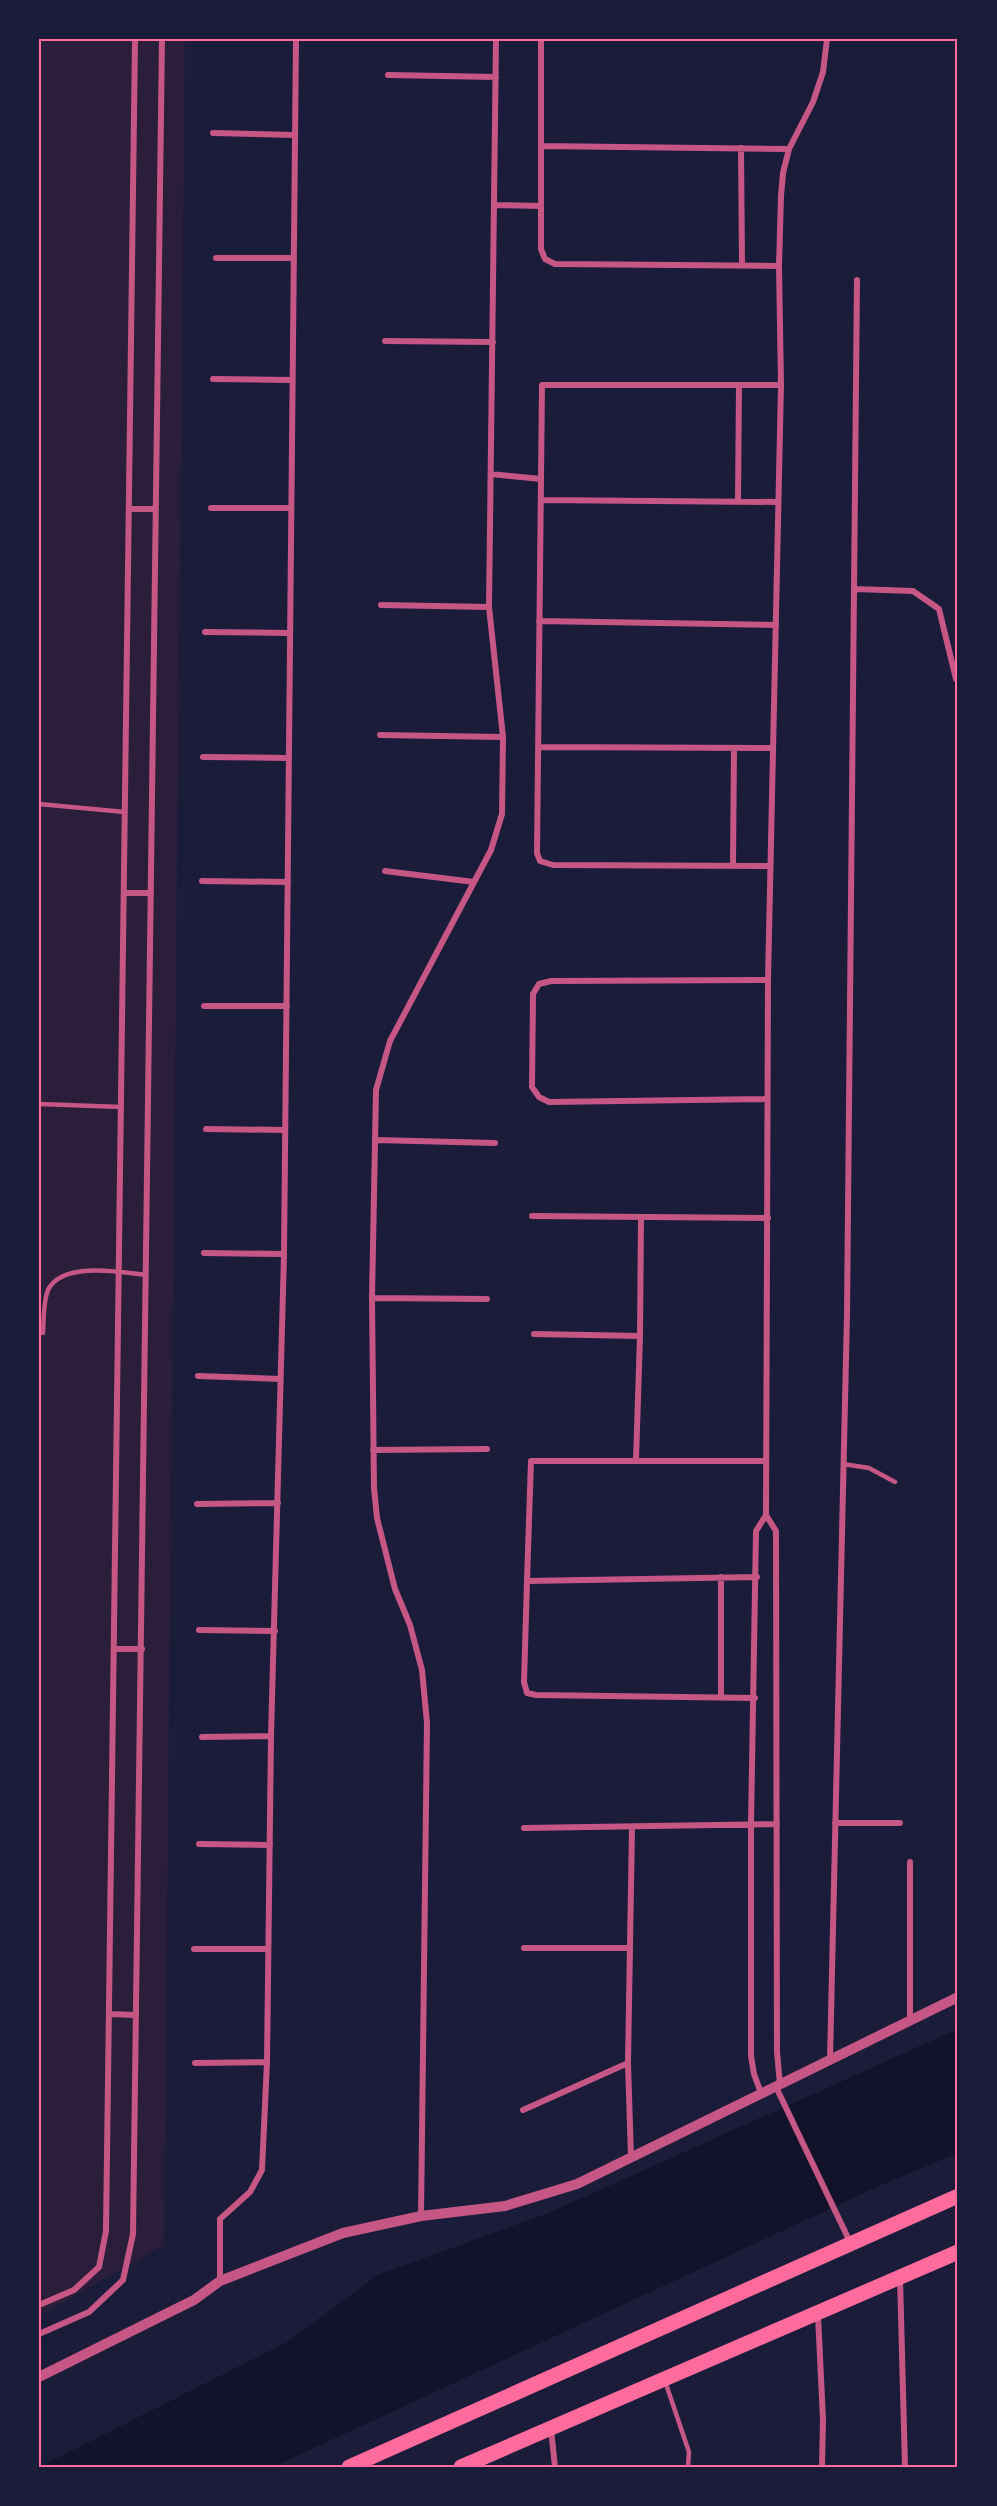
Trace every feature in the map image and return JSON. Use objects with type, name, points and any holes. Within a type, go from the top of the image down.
[{"type":"main road","points":[[349,2467],[848,2237],[958,2196]]},
{"type":"main road","points":[[461,2467],[958,2252]]},
{"type":"street","points":[[39,2305],[74,2290],[99,2267],[106,2231],[116,1649],[135,39]]},
{"type":"street","points":[[39,2334],[89,2312],[123,2280],[133,2234],[162,39]]},
{"type":"street","points":[[220,2281],[220,2218],[250,2192],[262,2170],[267,2062],[271,1736],[284,1254],[296,39]]},
{"type":"street","points":[[421,2216],[427,1723],[422,1670],[410,1625],[395,1589],[377,1518],[373,1450],[372,1298],[376,1090],[390,1041],[491,850],[502,814],[503,736],[489,607],[496,39]]},
{"type":"street","points":[[541,39],[541,249],[545,259],[555,264],[779,266]]},
{"type":"street","points":[[761,2093],[754,2074],[752,2056],[751,1824],[755,1698],[756,1531],[766,1515],[768,980],[781,385],[779,266],[783,173],[789,149],[813,102],[823,72],[827,39]]},
{"type":"street","points":[[388,75],[496,77]]},
{"type":"street","points":[[213,133],[295,135]]},
{"type":"street","points":[[541,146],[789,149]]},
{"type":"street","points":[[741,148],[742,265]]},
{"type":"street","points":[[494,205],[541,206]]},
{"type":"street","points":[[216,258],[293,258]]},
{"type":"street","points":[[830,2060],[843,1464],[857,280]]},
{"type":"street","points":[[385,341],[493,342]]},
{"type":"street","points":[[213,379],[292,380]]},
{"type":"street","points":[[770,866],[552,865],[540,861],[537,853],[542,385],[781,385]]},
{"type":"street","points":[[738,502],[739,385]]},
{"type":"street","points":[[491,474],[541,478]]},
{"type":"street","points":[[541,500],[778,502]]},
{"type":"street","points":[[211,508],[291,508]]},
{"type":"street","points":[[129,509],[155,509]]},
{"type":"street","points":[[855,589],[913,591],[939,609],[956,679]]},
{"type":"street","points":[[381,605],[489,607]]},
{"type":"street","points":[[539,621],[776,625]]},
{"type":"street","points":[[205,632],[290,633]]},
{"type":"street","points":[[380,735],[503,736]]},
{"type":"street","points":[[538,747],[773,748]]},
{"type":"street","points":[[733,865],[734,748]]},
{"type":"street","points":[[203,757],[288,758]]},
{"type":"street","points":[[385,871],[474,882]]},
{"type":"street","points":[[202,881],[288,882]]},
{"type":"street","points":[[124,892],[151,893]]},
{"type":"street","points":[[767,1100],[549,1102],[539,1097],[532,1088],[533,994],[539,984],[551,981],[768,980]]},
{"type":"street","points":[[204,1006],[287,1006]]},
{"type":"street","points":[[206,1129],[285,1130]]},
{"type":"street","points":[[375,1140],[495,1143]]},
{"type":"street","points":[[532,1216],[768,1218]]},
{"type":"street","points":[[636,1460],[641,1218]]},
{"type":"street","points":[[204,1253],[284,1254]]},
{"type":"street","points":[[372,1298],[488,1299]]},
{"type":"street","points":[[534,1334],[640,1336]]},
{"type":"street","points":[[198,1376],[280,1379]]},
{"type":"street","points":[[373,1450],[488,1449]]},
{"type":"street","points":[[755,1698],[536,1695],[527,1693],[524,1682],[531,1461],[766,1461]]},
{"type":"street","points":[[197,1504],[278,1503]]},
{"type":"street","points":[[766,1515],[777,1531],[778,2086],[783,2103],[848,2237]]},
{"type":"street","points":[[721,1577],[721,1698]]},
{"type":"street","points":[[527,1581],[757,1577]]},
{"type":"street","points":[[199,1630],[275,1631]]},
{"type":"street","points":[[116,1649],[142,1649]]},
{"type":"street","points":[[202,1737],[271,1736]]},
{"type":"street","points":[[835,1823],[900,1823]]},
{"type":"street","points":[[524,1828],[777,1824]]},
{"type":"street","points":[[631,2158],[628,2063],[632,1828]]},
{"type":"street","points":[[199,1844],[270,1845]]},
{"type":"street","points":[[910,1862],[910,2021]]},
{"type":"street","points":[[524,1948],[629,1948]]},
{"type":"street","points":[[194,1949],[268,1950]]},
{"type":"street","points":[[39,2377],[194,2300],[220,2281],[343,2233],[421,2216],[505,2206],[577,2184],[958,1996]]},
{"type":"street","points":[[109,2014],[135,2015]]},
{"type":"street","points":[[195,2063],[267,2062]]},
{"type":"street","points":[[523,2110],[628,2063]]},
{"type":"street","points":[[900,2276],[905,2467]]},
{"type":"street","points":[[818,2312],[823,2420],[822,2467]]},
{"type":"street","points":[[551,2428],[555,2467]]},
{"type":"lane","points":[[39,804],[125,812]]},
{"type":"lane","points":[[39,1104],[122,1107]]},
{"type":"lane","points":[[43,1333],[48,1290],[58,1279],[74,1271],[146,1275]]},
{"type":"lane","points":[[843,1464],[869,1468],[895,1482]]},
{"type":"lane","points":[[664,2380],[689,2452],[688,2467]]},
{"type":"shaded area","points":[[39,39],[185,39],[164,2245],[39,2316]]},
{"type":"shaded area","points":[[958,2029],[958,2153],[881,2185],[273,2467],[39,2467],[286,2343],[378,2275],[551,2212]]}]
